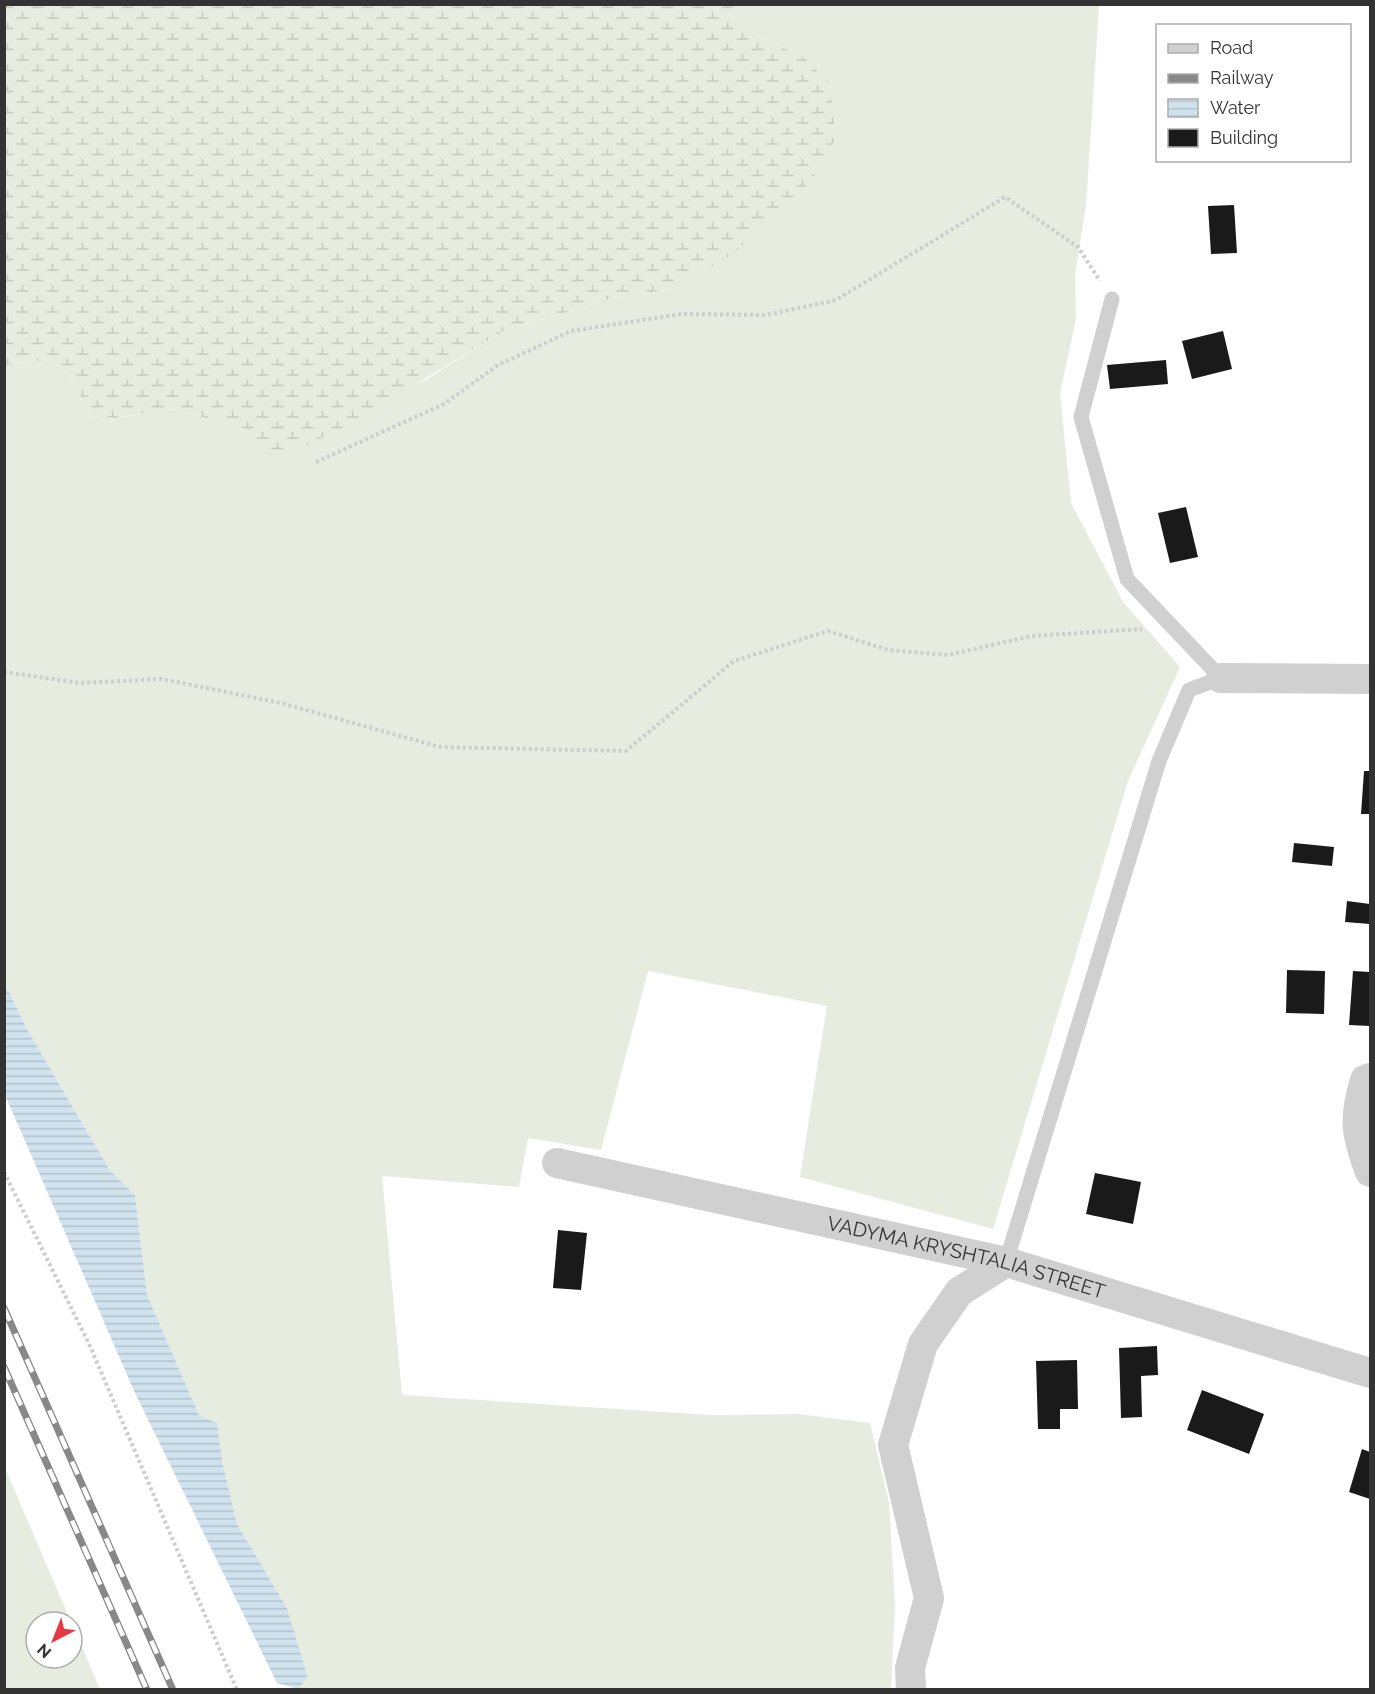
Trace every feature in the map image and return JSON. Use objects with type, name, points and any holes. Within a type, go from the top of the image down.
[{"type":"street","points":[[1221,678],[1371,679]]},
{"type":"street","points":[[1371,1078],[1365,1080],[1357,1108],[1358,1139],[1371,1172]]},
{"type":"street","name":"VADYMA KRYSHTALIA STREET","points":[[556,1163],[1006,1262],[1371,1373]]},
{"type":"street","points":[[911,1689],[910,1668],[929,1598],[893,1445],[923,1344],[959,1292],[1006,1262]]},
{"type":"lane","points":[[1006,1262],[1159,761],[1189,690],[1221,678],[1127,579],[1081,417],[1112,299]]},
{"type":"path","points":[[316,462],[444,404],[498,365],[571,331],[682,314],[766,315],[836,300],[1005,198],[1078,247],[1112,299]]},
{"type":"path","points":[[4,672],[80,683],[162,679],[281,703],[440,747],[626,752],[734,661],[828,631],[888,650],[948,655],[1032,636],[1127,632],[1173,625]]},
{"type":"path","points":[[4,1172],[90,1346],[237,1689]]},
{"type":"green space","points":[[5,4],[734,5],[731,15],[752,33],[803,57],[830,83],[836,138],[811,181],[732,255],[670,289],[607,300],[502,332],[354,422],[277,460],[252,446],[243,428],[173,409],[115,418],[91,416],[69,375],[52,360],[5,365]]},
{"type":"green space","points":[[734,5],[1099,5],[1086,206],[1075,275],[1076,319],[1060,393],[1071,503],[1123,602],[1180,667],[1128,781],[993,1229],[800,1177],[827,1006],[648,971],[601,1150],[528,1138],[519,1187],[382,1176],[402,1395],[710,1415],[798,1414],[870,1423],[889,1503],[895,1606],[891,1689],[298,1689],[308,1677],[287,1608],[237,1524],[223,1465],[217,1423],[199,1415],[147,1295],[135,1195],[109,1169],[27,1029],[5,984],[5,365],[52,360],[69,375],[91,416],[115,418],[173,409],[244,428],[252,446],[424,381],[502,332],[607,300],[670,289],[803,57],[752,33],[731,15]]},
{"type":"green space","points":[[5,1468],[66,1610],[24,1610],[24,1670],[84,1670],[84,1652],[100,1689],[5,1689]]},
{"type":"water","points":[[5,984],[27,1029],[109,1169],[135,1195],[147,1295],[199,1415],[217,1423],[223,1465],[237,1524],[287,1608],[308,1677],[298,1689],[277,1683],[135,1393],[5,1095]]},
{"type":"building","points":[[1234,205],[1237,253],[1211,254],[1208,206]]},
{"type":"building","points":[[1223,331],[1232,369],[1192,379],[1182,341]]},
{"type":"building","points":[[1166,360],[1168,384],[1110,389],[1107,365]]},
{"type":"building","points":[[1186,507],[1198,557],[1170,563],[1158,513]]},
{"type":"building","points":[[1364,771],[1370,771],[1370,814],[1361,814]]},
{"type":"building","points":[[1294,843],[1334,847],[1332,866],[1292,862]]},
{"type":"building","points":[[1347,901],[1370,904],[1370,924],[1345,922]]},
{"type":"building","points":[[1287,970],[1325,971],[1324,1014],[1286,1013]]},
{"type":"building","points":[[1353,971],[1370,972],[1370,1026],[1349,1025]]},
{"type":"building","points":[[1095,1173],[1141,1182],[1133,1224],[1086,1214]]},
{"type":"building","points":[[558,1230],[587,1233],[581,1290],[553,1288]]},
{"type":"building","points":[[1157,1346],[1158,1375],[1141,1376],[1142,1417],[1121,1418],[1119,1348]]},
{"type":"building","points":[[1077,1360],[1078,1409],[1060,1409],[1060,1429],[1038,1429],[1036,1361]]},
{"type":"building","points":[[1202,1390],[1264,1414],[1249,1454],[1187,1430]]},
{"type":"building","points":[[1362,1449],[1370,1452],[1370,1499],[1349,1492]]},
{"type":"railway","points":[[4,1308],[173,1690]]},
{"type":"railway","points":[[4,1367],[147,1690]]}]
